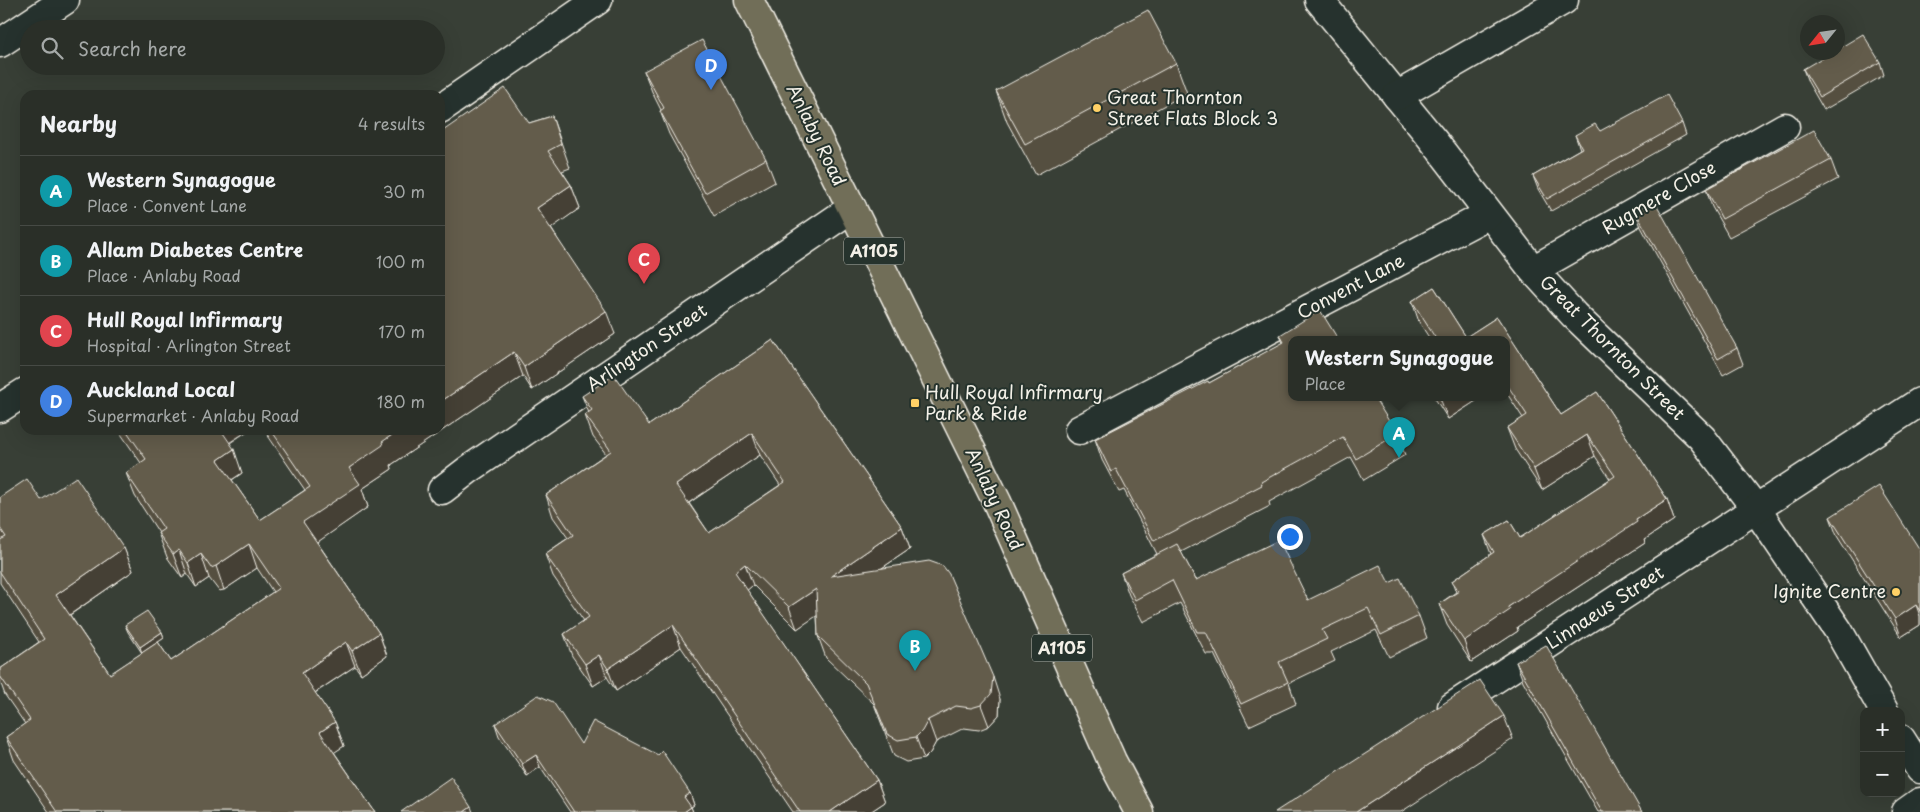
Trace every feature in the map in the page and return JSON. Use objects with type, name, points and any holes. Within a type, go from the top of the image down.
[{"type":"main road","name":"Anlaby Road","points":[[750,0],[993,494],[1112,761],[1139,812]]},
{"type":"street","points":[[35,20],[65,0]]},
{"type":"street","points":[[445,105],[598,0]]},
{"type":"street","name":"Great Thornton Street","points":[[1320,0],[1534,270],[1574,315],[1702,438],[1756,509],[1838,630],[1882,707]]},
{"type":"street","points":[[1398,96],[1564,0]]},
{"type":"street","points":[[0,43],[20,30]]},
{"type":"street","name":"Rugmere Close","points":[[1534,270],[1785,127]]},
{"type":"street","name":"Arlington Street","points":[[442,490],[468,470],[852,208]]},
{"type":"street","name":"Convent Lane","points":[[1079,430],[1489,214]]},
{"type":"street","points":[[0,408],[20,395]]},
{"type":"street","name":"Linnaeus Street","points":[[1430,722],[1920,402]]},
{"type":"street","points":[[1905,745],[1920,769]]},
{"type":"street","points":[[1906,812],[1920,802]]},
{"type":"building","points":[[1148,10],[1176,63],[1025,144],[996,91]]},
{"type":"building","points":[[1863,34],[1880,62],[1820,97],[1803,69],[1818,60],[1845,60],[1845,45]]},
{"type":"building","points":[[702,40],[766,159],[705,193],[660,111],[664,108],[644,71]]},
{"type":"building","points":[[505,88],[529,123],[552,116],[561,144],[548,151],[571,185],[537,208],[606,311],[524,367],[514,352],[445,399],[445,130]]},
{"type":"building","points":[[1667,95],[1682,123],[1547,199],[1533,176],[1582,148],[1575,135],[1595,124],[1600,131]]},
{"type":"building","points":[[1814,130],[1831,160],[1722,219],[1706,189]]},
{"type":"building","points":[[1654,200],[1737,348],[1718,359],[1635,211]]},
{"type":"building","points":[[1434,287],[1465,336],[1434,336],[1412,301]]},
{"type":"building","points":[[1320,310],[1336,336],[1288,336],[1288,401],[1376,401],[1397,434],[1356,459],[1343,437],[1261,482],[1262,485],[1154,541],[1116,469],[1111,472],[1095,439],[1208,381],[1209,383],[1284,342],[1280,335]]},
{"type":"building","points":[[1497,317],[1509,336],[1468,336]]},
{"type":"building","points":[[1510,337],[1561,415],[1597,392],[1667,499],[1636,519],[1637,522],[1508,607],[1510,610],[1464,641],[1439,604],[1459,591],[1452,581],[1494,552],[1484,535],[1509,520],[1520,538],[1615,476],[1587,435],[1534,469],[1507,428],[1527,415],[1510,389]]},
{"type":"building","points":[[773,340],[902,527],[831,576],[929,561],[943,566],[949,574],[993,677],[991,694],[981,705],[971,708],[956,706],[928,720],[916,737],[898,740],[887,734],[866,683],[818,636],[816,589],[789,607],[745,564],[735,572],[877,780],[830,812],[800,812],[673,625],[608,669],[599,655],[585,664],[564,634],[589,617],[545,554],[573,535],[546,495],[611,451],[585,415],[592,410],[582,396],[614,375],[649,425]],"holes":[[[752,433],[785,482],[709,533],[676,485]]]},
{"type":"building","points":[[129,435],[224,435],[234,449],[218,460],[260,520],[310,487],[274,435],[392,435],[382,442],[383,445],[349,468],[360,484],[303,522],[379,633],[352,651],[346,642],[302,673],[335,722],[320,732],[375,812],[57,812],[6,737],[30,720],[0,676],[0,669],[44,639],[0,572],[0,540],[6,537],[0,528],[0,497],[27,479],[41,500],[76,477],[124,548],[56,595],[110,674],[158,642],[171,661],[279,588],[249,544],[211,568],[201,554],[188,563],[179,550],[173,554],[158,533],[164,529],[126,473],[146,459]]},
{"type":"building","name":"Ignite Centre","points":[[1879,486],[1920,550],[1920,611],[1916,605],[1895,619],[1830,517]]},
{"type":"building","points":[[1279,540],[1308,600],[1380,565],[1389,583],[1400,578],[1419,616],[1381,635],[1368,608],[1322,630],[1327,639],[1279,662],[1288,682],[1241,704],[1206,632],[1197,632],[1172,580],[1135,600],[1121,573],[1177,544],[1196,580]]},
{"type":"building","points":[[147,611],[162,632],[140,647],[125,625]]},
{"type":"building","points":[[1546,645],[1642,812],[1602,812],[1516,662]]},
{"type":"building","points":[[1480,680],[1504,716],[1356,812],[1275,812]]},
{"type":"building","points":[[538,695],[553,702],[581,744],[593,721],[658,755],[662,751],[690,793],[684,797],[691,807],[684,812],[574,812],[536,755],[522,764],[495,724]]},
{"type":"building","points":[[451,777],[471,807],[464,812],[401,812]]},
{"type":"place","name":"Auckland Local","points":[[711,90]]},
{"type":"place","name":"Great Thornton Street Flats Block 3","points":[[1097,108]]},
{"type":"place","name":"Hull Royal Infirmary","points":[[644,284]]},
{"type":"place","name":"Hull Royal Infirmary Park & Ride","points":[[915,403]]},
{"type":"place","name":"Western Synagogue","points":[[1399,458]]},
{"type":"place","name":"Ignite Centre","points":[[1896,592]]},
{"type":"place","name":"Allam Diabetes Centre","points":[[915,671]]}]
